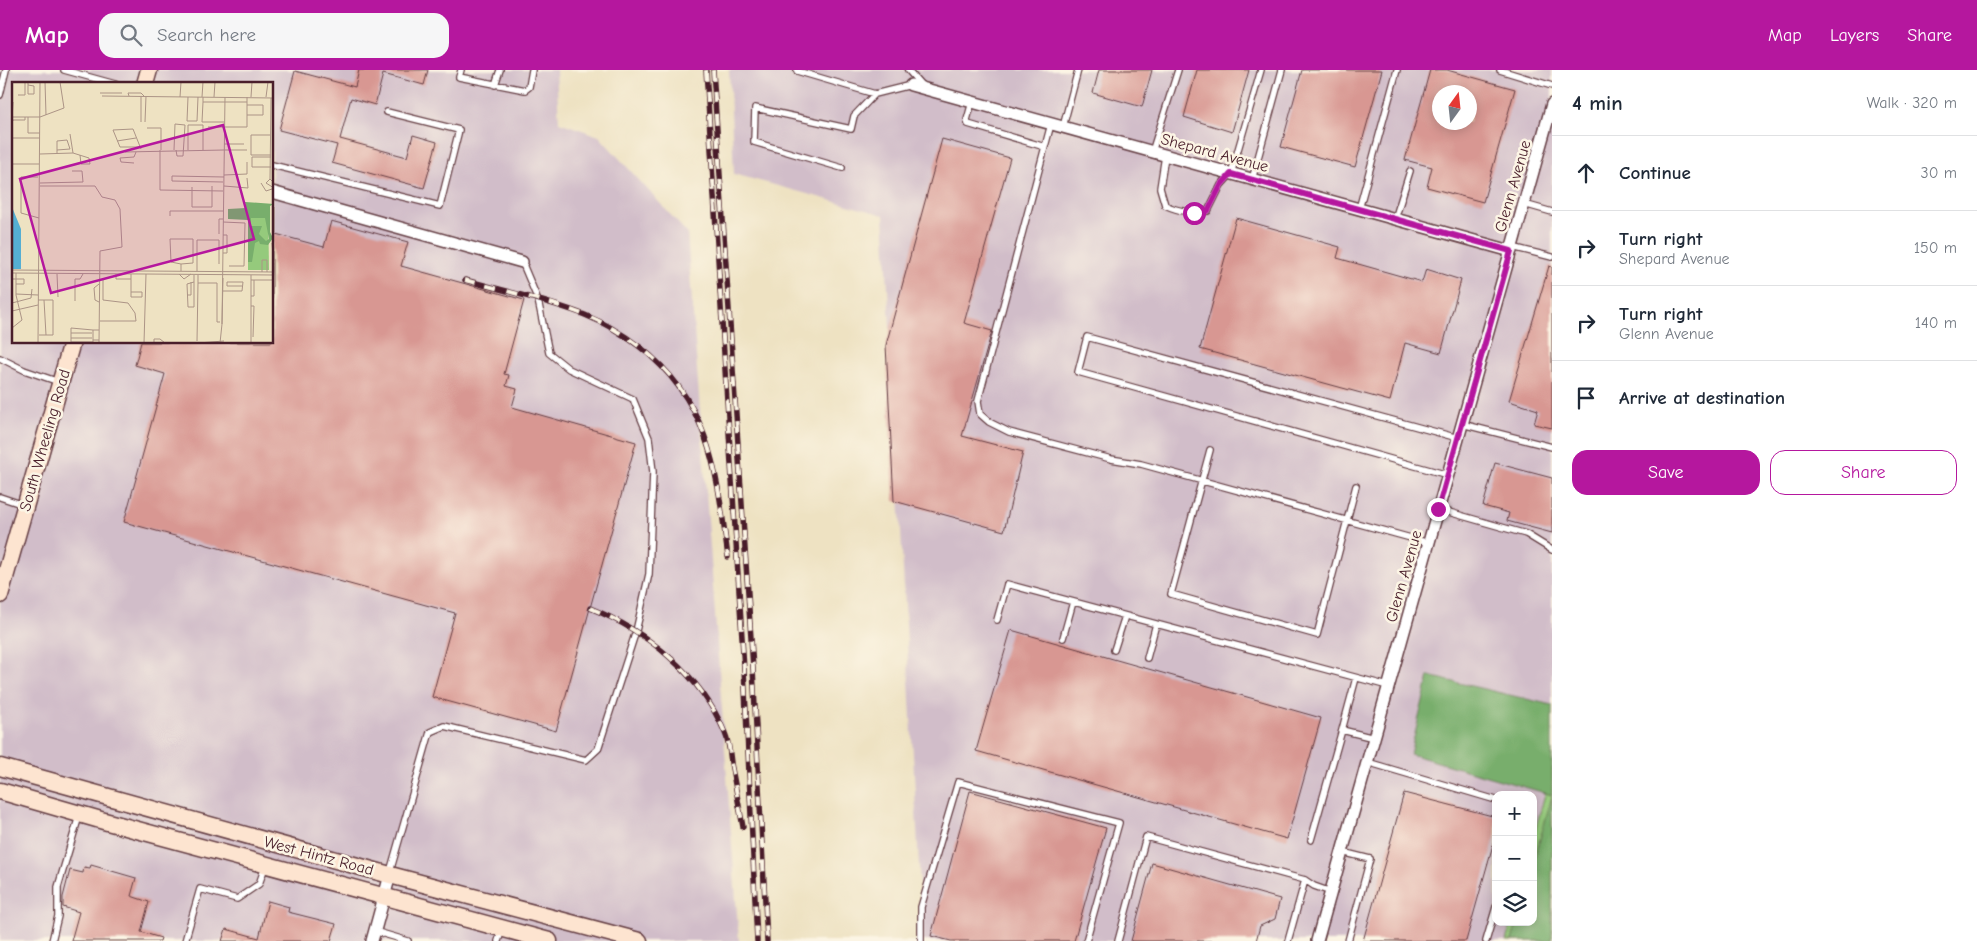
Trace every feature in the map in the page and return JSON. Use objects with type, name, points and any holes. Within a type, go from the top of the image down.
[{"type":"main road","name":"South Wheeling Road","points":[[0,595],[71,344]]},
{"type":"main road","name":"West Hintz Road","points":[[0,767],[640,941]]},
{"type":"main road","name":"West Hintz Road","points":[[0,791],[384,897],[500,935],[549,941]]},
{"type":"street","name":"Shepard Avenue","points":[[911,85],[1252,180],[1512,249]]},
{"type":"street","name":"Glenn Avenue","points":[[1317,941],[1552,104]]},
{"type":"street","points":[[274,193],[522,262]]},
{"type":"street","points":[[373,936],[390,874]]},
{"type":"lane","points":[[0,94],[6,70]]},
{"type":"lane","points":[[64,70],[108,82]]},
{"type":"lane","points":[[461,70],[459,77],[525,90],[529,87],[532,70]]},
{"type":"lane","points":[[495,85],[500,70]]},
{"type":"lane","points":[[908,70],[925,89]]},
{"type":"lane","points":[[1078,70],[1057,126],[1045,147],[978,401],[980,414],[989,422],[1009,432],[1111,459],[1141,464],[1429,542]]},
{"type":"lane","points":[[1152,152],[1178,70]]},
{"type":"lane","points":[[1165,156],[1160,188],[1165,205],[1175,210],[1194,213],[1208,211],[1221,185],[1231,174],[1261,70]]},
{"type":"lane","points":[[1252,180],[1282,70]]},
{"type":"lane","points":[[1359,209],[1396,70]]},
{"type":"lane","points":[[1500,70],[1552,86]]},
{"type":"lane","points":[[797,71],[875,94],[911,85]]},
{"type":"lane","points":[[842,168],[754,142],[755,108],[851,129],[854,116],[875,94]]},
{"type":"lane","points":[[972,102],[967,120],[968,124],[1045,147]]},
{"type":"lane","points":[[274,165],[440,206],[459,130],[387,112]]},
{"type":"lane","points":[[1395,219],[1410,171]]},
{"type":"lane","points":[[1524,204],[1552,212]]},
{"type":"lane","points":[[1512,249],[1552,257]]},
{"type":"lane","points":[[390,874],[430,732],[444,726],[586,760],[598,749],[636,631],[649,574],[653,472],[649,438],[633,400],[569,369],[549,353],[538,300],[522,262]]},
{"type":"lane","points":[[1448,475],[1078,372],[1087,337],[1458,438]]},
{"type":"lane","points":[[0,358],[24,370],[61,383]]},
{"type":"lane","points":[[1462,424],[1552,447]]},
{"type":"lane","points":[[1210,450],[1171,594],[1317,635],[1356,486]]},
{"type":"lane","points":[[0,497],[26,506]]},
{"type":"lane","points":[[1438,509],[1526,534],[1552,550]]},
{"type":"lane","points":[[997,620],[1007,584],[1388,686]]},
{"type":"lane","points":[[1063,638],[1073,602]]},
{"type":"lane","points":[[1114,650],[1124,616]]},
{"type":"lane","points":[[1147,658],[1156,624]]},
{"type":"lane","points":[[1311,840],[1356,678]]},
{"type":"lane","points":[[1342,730],[1374,738]]},
{"type":"lane","points":[[1367,762],[1492,799]]},
{"type":"lane","points":[[920,941],[920,907],[958,782],[1119,823],[1086,941]]},
{"type":"lane","points":[[52,941],[58,916],[58,887],[80,814]]},
{"type":"lane","points":[[1118,941],[1146,837],[1305,880],[1314,886],[1331,892]]},
{"type":"lane","points":[[1342,852],[1370,859],[1348,941]]},
{"type":"lane","points":[[185,941],[200,888],[237,898],[259,884],[266,865]]},
{"type":"lane","points":[[1288,941],[1305,880]]},
{"type":"lane","points":[[1486,941],[1492,921]]},
{"type":"lane","points":[[373,936],[408,941]]},
{"type":"shaded area","points":[[0,70],[556,70],[559,122],[599,136],[687,233],[739,941],[0,941]]},
{"type":"shaded area","points":[[729,70],[1552,70],[1552,941],[923,941],[884,215],[734,174]]},
{"type":"green space","points":[[1429,676],[1552,705],[1552,795],[1410,754]]},
{"type":"green space","points":[[1552,768],[1552,941],[1506,941],[1510,926],[1537,926],[1537,823]]},
{"type":"green space","points":[[1552,796],[1552,941],[1512,941],[1516,926],[1537,926],[1537,850]]},
{"type":"building","points":[[359,70],[428,70],[424,85],[383,74],[375,105],[351,98],[340,139],[407,157],[413,135],[437,142],[424,188],[332,163],[337,145],[279,130],[295,71],[355,87]]},
{"type":"building","points":[[1099,70],[1152,70],[1142,107],[1093,93]]},
{"type":"building","points":[[1197,70],[1249,70],[1232,132],[1184,117]]},
{"type":"building","points":[[1302,70],[1382,70],[1355,167],[1281,147]]},
{"type":"building","points":[[1430,70],[1447,70],[1515,89],[1483,202],[1427,187],[1432,167],[1405,160]]},
{"type":"building","points":[[942,139],[1010,158],[964,323],[992,331],[962,436],[1023,452],[1004,531],[894,501],[886,345]]},
{"type":"building","points":[[1236,218],[1340,247],[1337,258],[1422,282],[1426,269],[1461,280],[1441,353],[1405,343],[1390,401],[1200,349]]},
{"type":"building","points":[[331,221],[408,242],[401,266],[524,300],[504,374],[509,375],[506,386],[517,389],[512,407],[636,442],[556,731],[432,697],[455,613],[124,522],[165,374],[135,365],[140,344],[274,344],[274,234],[324,247]]},
{"type":"building","points":[[1549,266],[1552,267],[1552,428],[1534,424],[1538,410],[1509,401]]},
{"type":"building","points":[[1495,463],[1552,478],[1552,533],[1507,521],[1509,513],[1483,506]]},
{"type":"building","points":[[1011,630],[1321,718],[1287,839],[976,751]]},
{"type":"building","points":[[970,791],[1106,828],[1074,941],[951,941],[931,936]]},
{"type":"building","points":[[1404,793],[1492,816],[1492,848],[1466,941],[1363,941]]},
{"type":"building","points":[[1152,863],[1280,899],[1275,919],[1260,926],[1256,941],[1131,941]]},
{"type":"building","points":[[91,865],[136,878],[131,896],[149,902],[141,932],[161,938],[160,941],[71,941],[79,912],[63,907],[63,897],[70,870],[83,873],[84,867],[90,868]]},
{"type":"building","points":[[268,901],[289,907],[288,912],[336,924],[331,941],[222,941],[226,929],[259,938]]},
{"type":"railway","points":[[706,70],[744,669],[757,941]]},
{"type":"railway","points":[[713,70],[753,668],[767,941]]},
{"type":"railway","points":[[465,280],[541,300],[592,318],[634,342],[664,368],[682,391],[696,416],[706,442],[720,497],[728,557]]},
{"type":"railway","points":[[590,608],[632,629],[651,642],[670,657],[702,692],[715,712],[725,733],[743,827]]},
{"type":"route","points":[[1194,213],[1208,211],[1221,185],[1231,174],[1511,251],[1438,509]]}]
